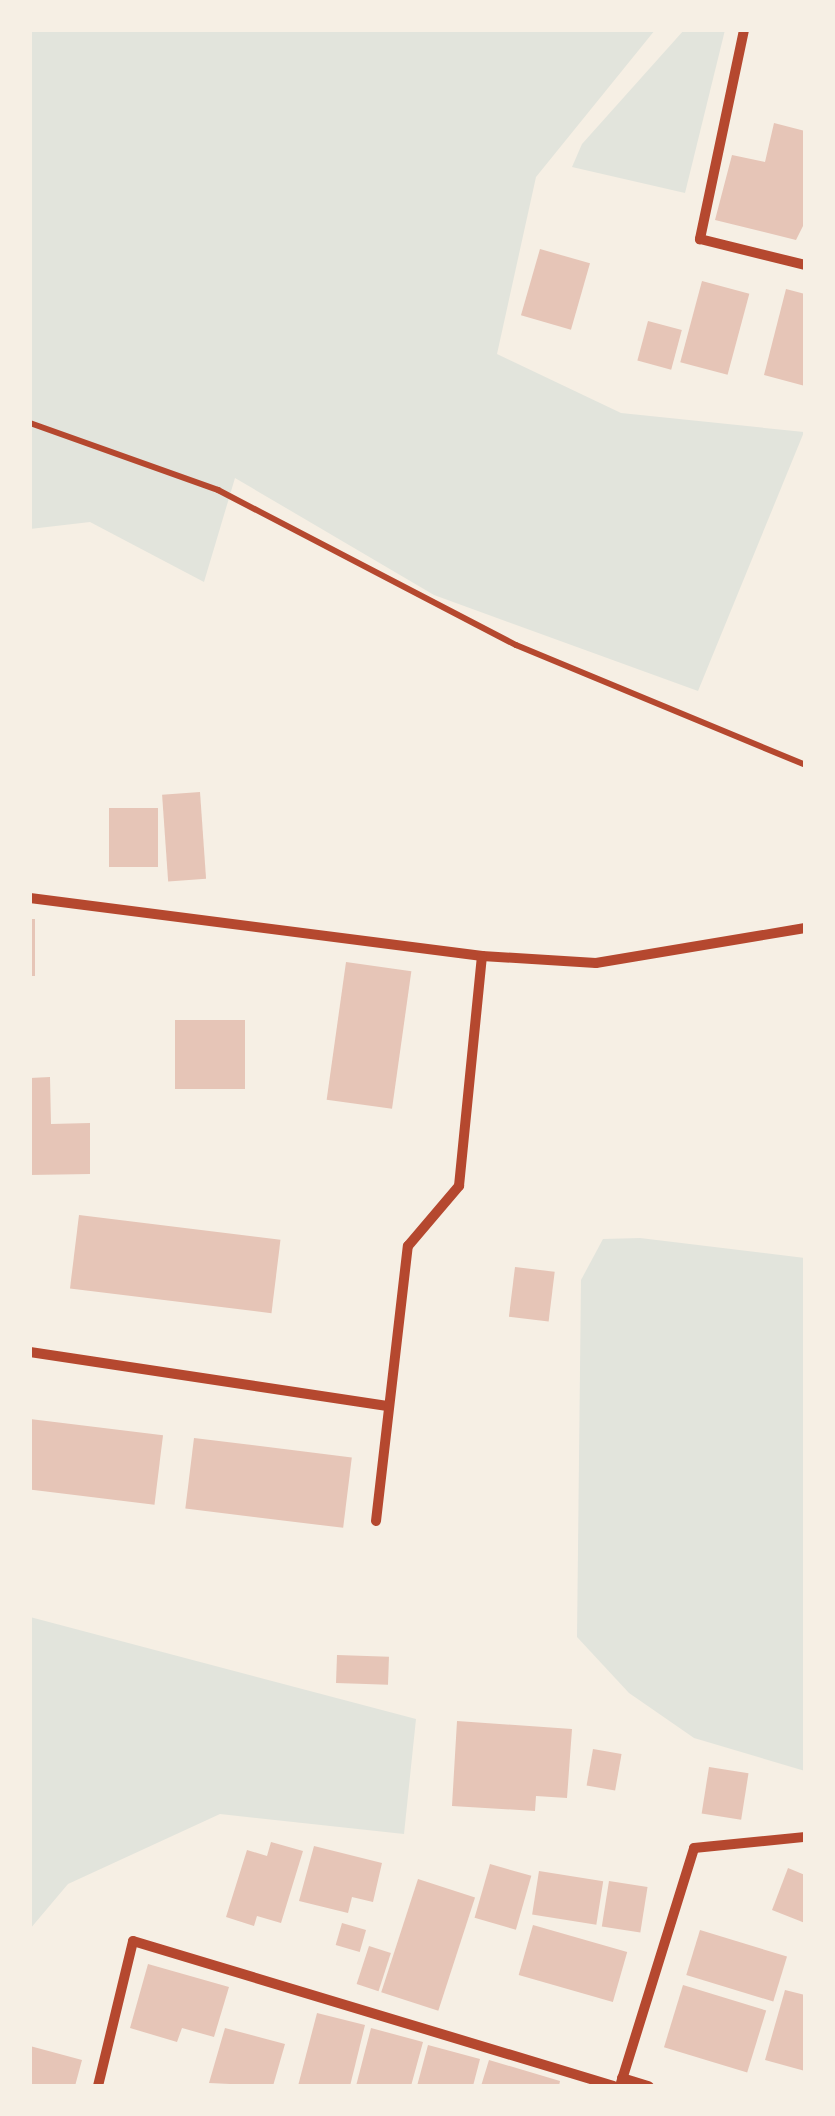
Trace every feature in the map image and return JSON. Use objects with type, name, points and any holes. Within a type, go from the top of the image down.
[{"type":"street","points":[[744,30],[700,239],[805,266]]},
{"type":"street","points":[[30,898],[482,956],[596,964],[805,928]]},
{"type":"street","points":[[376,1521],[408,1246],[459,1186],[482,956]]},
{"type":"street","points":[[30,1352],[388,1406]]},
{"type":"street","points":[[618,2083],[694,1848],[805,1837]]},
{"type":"street","points":[[98,2086],[134,1940],[618,2083],[649,2086]]},
{"type":"path","points":[[30,423],[218,490],[516,645],[805,765]]},
{"type":"shaded area","points":[[30,30],[655,30],[536,177],[497,354],[621,413],[804,432],[698,691],[434,595],[235,478],[204,582],[90,522],[30,529]]},
{"type":"shaded area","points":[[684,30],[725,30],[685,193],[572,167],[582,144]]},
{"type":"shaded area","points":[[640,1238],[805,1258],[805,1771],[694,1738],[629,1693],[577,1637],[581,1280],[603,1239]]},
{"type":"shaded area","points":[[30,1617],[416,1719],[404,1834],[220,1814],[68,1884],[30,1929]]},
{"type":"building","points":[[774,123],[805,131],[805,222],[796,240],[715,220],[732,155],[765,162]]},
{"type":"building","points":[[540,249],[590,263],[571,330],[521,315]]},
{"type":"building","points":[[702,281],[749,294],[728,375],[680,362]]},
{"type":"building","points":[[786,289],[805,294],[805,386],[764,375]]},
{"type":"building","points":[[648,321],[682,330],[671,370],[637,361]]},
{"type":"building","points":[[200,792],[206,879],[168,881],[162,795]]},
{"type":"building","points":[[109,808],[158,808],[158,867],[109,867]]},
{"type":"building","points":[[30,919],[35,919],[35,976],[30,976]]},
{"type":"building","points":[[346,962],[411,971],[392,1109],[327,1100]]},
{"type":"building","points":[[175,1020],[245,1020],[245,1089],[175,1089]]},
{"type":"building","points":[[50,1077],[51,1124],[90,1123],[90,1174],[30,1175],[30,1078]]},
{"type":"building","points":[[79,1215],[280,1240],[271,1313],[70,1288]]},
{"type":"building","points":[[515,1267],[555,1272],[549,1322],[509,1317]]},
{"type":"building","points":[[30,1419],[163,1435],[154,1505],[30,1490]]},
{"type":"building","points":[[194,1438],[352,1457],[343,1528],[185,1508]]},
{"type":"building","points":[[337,1655],[389,1657],[388,1685],[336,1683]]},
{"type":"building","points":[[457,1721],[572,1729],[567,1798],[536,1796],[535,1811],[452,1806]]},
{"type":"building","points":[[593,1749],[622,1754],[615,1790],[587,1785]]},
{"type":"building","points":[[709,1767],[749,1773],[741,1820],[702,1813]]},
{"type":"building","points":[[271,1842],[303,1851],[281,1923],[257,1916],[254,1926],[226,1917],[247,1850],[267,1856]]},
{"type":"building","points":[[314,1846],[382,1863],[373,1902],[352,1897],[348,1913],[299,1901]]},
{"type":"building","points":[[490,1864],[531,1876],[516,1930],[475,1918]]},
{"type":"building","points":[[788,1868],[805,1875],[805,1923],[772,1910]]},
{"type":"building","points":[[539,1871],[603,1881],[596,1925],[532,1914]]},
{"type":"building","points":[[418,1879],[475,1898],[438,2011],[381,1992]]},
{"type":"building","points":[[609,1881],[648,1887],[640,1933],[602,1926]]},
{"type":"building","points":[[342,1923],[366,1930],[360,1952],[336,1945]]},
{"type":"building","points":[[533,1925],[627,1952],[613,2002],[519,1975]]},
{"type":"building","points":[[700,1930],[787,1957],[773,2002],[686,1975]]},
{"type":"building","points":[[369,1946],[391,1953],[379,1991],[357,1984]]},
{"type":"building","points":[[148,1964],[229,1987],[214,2037],[182,2028],[177,2042],[130,2028]]},
{"type":"building","points":[[683,1985],[766,2010],[747,2073],[664,2047]]},
{"type":"building","points":[[785,1990],[805,1995],[805,2071],[765,2060]]},
{"type":"building","points":[[317,2013],[365,2025],[350,2086],[298,2086]]},
{"type":"building","points":[[225,2028],[285,2044],[273,2086],[209,2083]]},
{"type":"building","points":[[371,2028],[423,2042],[411,2086],[356,2086]]},
{"type":"building","points":[[428,2045],[480,2059],[473,2086],[417,2086]]},
{"type":"building","points":[[30,2046],[82,2060],[75,2086],[30,2086]]},
{"type":"building","points":[[489,2060],[560,2081],[559,2086],[481,2086]]}]
